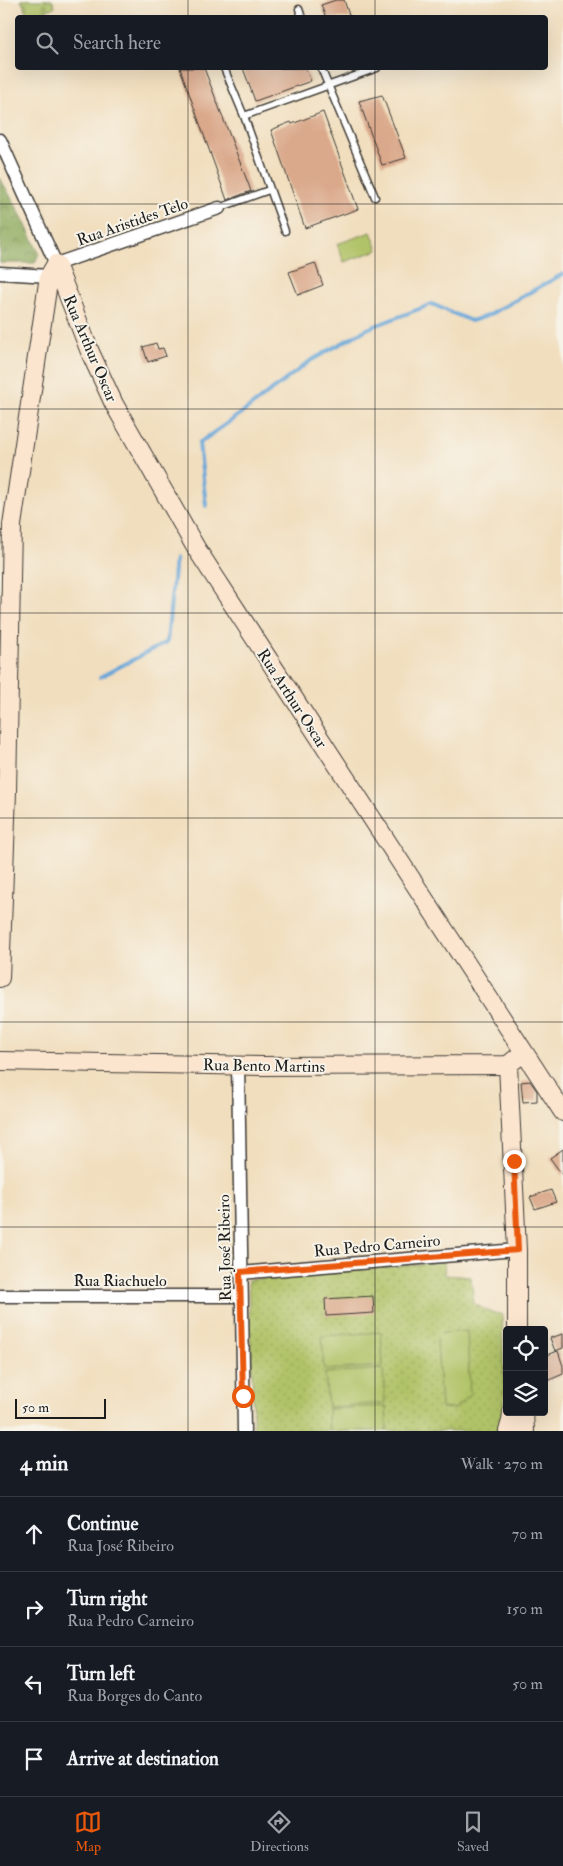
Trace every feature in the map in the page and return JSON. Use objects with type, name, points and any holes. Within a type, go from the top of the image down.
[{"type":"street","points":[[0,140],[53,270],[6,524],[0,978]]},
{"type":"street","name":"Rua Aristides Telo","points":[[53,270],[218,208]]},
{"type":"street","points":[[0,273],[53,270]]},
{"type":"street","name":"Rua Arthur Oscar","points":[[53,270],[114,404],[196,548],[563,1112]]},
{"type":"street","points":[[517,1326],[518,1250],[508,1065],[523,1053]]},
{"type":"street","name":"Rua Bento Martins","points":[[0,1061],[508,1065]]},
{"type":"street","name":"Rua José Ribeiro","points":[[238,1064],[240,1296],[244,1431]]},
{"type":"street","name":"Rua Pedro Carneiro","points":[[240,1272],[518,1250]]},
{"type":"street","name":"Rua Riachuelo","points":[[0,1296],[240,1296]]},
{"type":"street","points":[[508,1431],[512,1416]]},
{"type":"street","points":[[524,1416],[525,1431]]},
{"type":"lane","points":[[299,9],[301,15]]},
{"type":"lane","points":[[225,70],[244,116],[285,231]]},
{"type":"lane","points":[[322,70],[375,197]]},
{"type":"lane","points":[[244,116],[371,70]]},
{"type":"lane","points":[[218,208],[269,190]]},
{"type":"green space","points":[[21,0],[52,0],[55,7],[34,15],[28,15]]},
{"type":"green space","points":[[0,178],[22,217],[39,253],[35,263],[0,263]]},
{"type":"green space","points":[[371,232],[378,250],[344,262],[337,244]]},
{"type":"green space","points":[[444,1262],[445,1275],[471,1277],[474,1304],[492,1313],[502,1314],[504,1416],[502,1431],[253,1431],[248,1280]]},
{"type":"green space","points":[[467,1331],[470,1395],[454,1409],[441,1408],[437,1339],[443,1333]]},
{"type":"green space","points":[[381,1332],[383,1366],[324,1370],[322,1336]]},
{"type":"green space","points":[[383,1369],[385,1403],[328,1407],[325,1373]]},
{"type":"green space","points":[[386,1406],[387,1431],[329,1431],[328,1409]]},
{"type":"building","points":[[336,0],[344,0],[349,15],[325,15],[321,5]]},
{"type":"building","points":[[181,70],[205,70],[251,191],[227,200]]},
{"type":"building","points":[[244,70],[306,70],[311,81],[255,101]]},
{"type":"building","points":[[382,95],[406,158],[382,165],[359,101]]},
{"type":"building","points":[[323,112],[358,209],[305,228],[271,130]]},
{"type":"building","points":[[315,263],[323,285],[298,295],[289,272]]},
{"type":"building","points":[[156,343],[158,349],[163,348],[166,356],[148,362],[143,347]]},
{"type":"building","points":[[530,1081],[537,1091],[537,1101],[523,1102],[521,1082]]},
{"type":"building","points":[[563,1149],[563,1176],[550,1158]]},
{"type":"building","points":[[551,1190],[556,1202],[535,1209],[530,1197]]},
{"type":"building","points":[[373,1296],[374,1313],[326,1316],[325,1299]]},
{"type":"building","points":[[563,1334],[563,1348],[555,1351],[550,1338]]},
{"type":"building","points":[[558,1351],[563,1366],[563,1374],[548,1381],[548,1371],[548,1355]]},
{"type":"waterway","points":[[206,506],[199,443],[310,361],[367,329],[432,304],[471,321],[487,316],[563,274]]},
{"type":"waterway","points":[[100,677],[167,642],[175,559]]},
{"type":"route","points":[[243,1396],[240,1272],[518,1250],[514,1161]]}]
